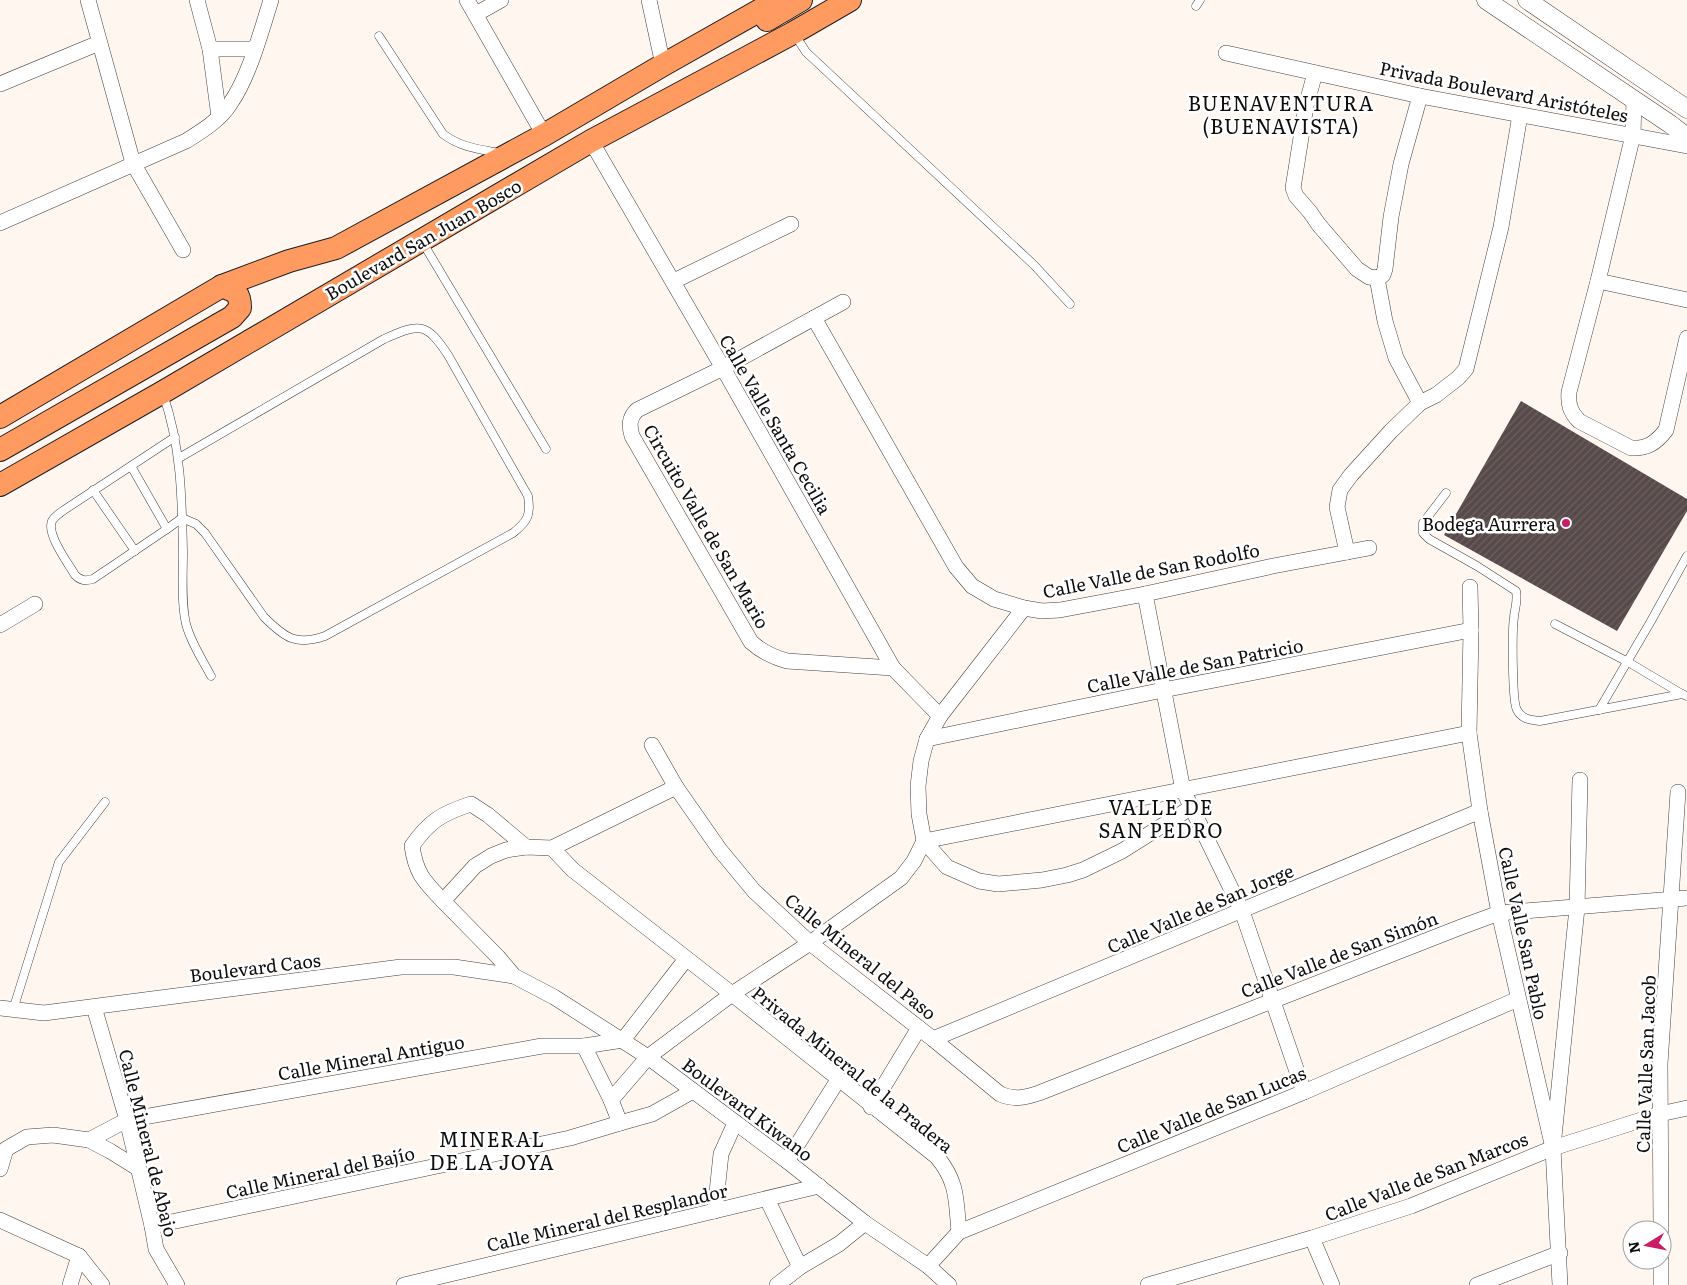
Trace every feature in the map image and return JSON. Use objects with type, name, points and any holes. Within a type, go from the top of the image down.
[{"type":"main road","name":"Boulevard San Juan Bosco","points":[[0,417],[222,286],[289,261],[336,248],[544,135],[721,32],[779,6],[801,0]]},
{"type":"main road","name":"Boulevard San Juan Bosco","points":[[0,485],[163,392],[591,141],[794,33],[850,0]]},
{"type":"main road","points":[[779,6],[794,33]]},
{"type":"main road","points":[[0,450],[232,318],[240,308],[240,299],[236,292],[222,286]]},
{"type":"street","points":[[88,0],[132,163],[183,250]]},
{"type":"street","points":[[197,0],[210,48],[219,116]]},
{"type":"street","points":[[0,223],[186,140],[205,129],[230,105],[235,96],[255,49],[271,0]]},
{"type":"street","points":[[467,0],[544,135]]},
{"type":"street","points":[[476,14],[501,0]]},
{"type":"street","points":[[649,0],[663,65]]},
{"type":"street","points":[[1486,0],[1687,136]]},
{"type":"street","points":[[1527,0],[1687,109]]},
{"type":"street","points":[[0,84],[99,42]]},
{"type":"street","points":[[210,48],[255,49]]},
{"type":"street","name":"Privada Boulevard Aristóteles","points":[[1226,53],[1420,96],[1687,146]]},
{"type":"street","points":[[1315,73],[1306,106],[1293,188],[1296,196],[1357,269],[1370,277],[1377,278],[1383,275],[1385,269],[1391,217],[1401,164],[1420,96]]},
{"type":"street","points":[[1634,99],[1633,135],[1569,392],[1568,402],[1570,411],[1578,421],[1631,448],[1640,449],[1658,440],[1666,430],[1687,338]]},
{"type":"street","points":[[1347,552],[1336,507],[1340,490],[1351,475],[1392,430],[1420,403],[1458,378],[1466,369],[1501,227],[1520,115]]},
{"type":"street","name":"Calle Valle Santa Cecilia","points":[[591,141],[674,281],[893,668],[940,716]]},
{"type":"street","points":[[674,281],[791,224]]},
{"type":"street","points":[[1377,278],[1385,321],[1396,358],[1420,403]]},
{"type":"street","points":[[1598,281],[1687,300]]},
{"type":"street","name":"Circuito Valle de San Mario","points":[[843,302],[723,368],[637,410],[630,420],[629,428],[750,642],[771,656],[788,661],[893,668]]},
{"type":"street","points":[[814,318],[956,567],[972,586],[994,599],[1024,608]]},
{"type":"street","name":"Calle Valle de San Rodolfo","points":[[924,841],[919,814],[918,786],[921,761],[927,739],[940,716],[1024,608],[1042,611],[1060,610],[1369,548]]},
{"type":"street","name":"Calle Valle San Pablo","points":[[1470,587],[1469,732],[1480,811],[1499,913],[1553,1148],[1560,1253],[1560,1285]]},
{"type":"street","points":[[1145,594],[1184,790],[1242,911],[1304,1092]]},
{"type":"street","points":[[0,625],[35,604]]},
{"type":"street","name":"Calle Valle de San Patricio","points":[[927,739],[1163,690],[1471,630]]},
{"type":"street","points":[[924,841],[1469,732]]},
{"type":"street","name":"Calle Mineral del Paso","points":[[652,745],[676,787],[720,850],[754,891],[810,943],[1000,1094],[1009,1098],[1017,1098]]},
{"type":"street","points":[[1553,1148],[1577,908],[1580,780]]},
{"type":"street","points":[[442,901],[469,872],[483,861],[506,850],[526,846],[552,848],[676,787]]},
{"type":"street","name":"Calle Valle San Jacob","points":[[1661,1220],[1660,1064],[1678,792]]},
{"type":"street","points":[[514,976],[424,881],[414,864],[412,846],[422,830],[448,812],[471,804],[488,815],[526,846]]},
{"type":"street","points":[[924,841],[947,867],[979,881],[998,884],[1042,880],[1083,870],[1122,850],[1192,808]]},
{"type":"street","name":"Calle Valle de San Jorge","points":[[933,1039],[1480,811]]},
{"type":"street","points":[[610,1100],[648,1057],[732,994],[810,943],[901,878],[914,861],[924,841]]},
{"type":"street","name":"Privada Mineral de la Pradera","points":[[552,848],[573,870],[937,1157],[945,1167],[954,1187],[959,1232]]},
{"type":"street","name":"Calle Valle de San Simón","points":[[1017,1098],[1038,1094],[1499,913],[1687,898]]},
{"type":"street","points":[[623,1040],[686,958]]},
{"type":"street","name":"Boulevard Caos","points":[[6,1009],[44,1012],[94,1007],[401,967],[454,967],[514,976]]},
{"type":"street","name":"Boulevard Kiwano","points":[[514,976],[554,997],[648,1057],[865,1223],[928,1266],[949,1285]]},
{"type":"street","name":"Calle Valle de San Lucas","points":[[928,1266],[959,1232],[1304,1092],[1518,999]]},
{"type":"street","name":"Calle Mineral de Abajo","points":[[94,1007],[127,1120],[156,1249],[176,1285]]},
{"type":"street","points":[[871,1106],[919,1028]]},
{"type":"street","name":"Calle Mineral Antiguo","points":[[89,1140],[127,1120],[542,1046],[584,1046],[623,1040]]},
{"type":"street","points":[[584,1046],[620,1123]]},
{"type":"street","points":[[786,1161],[838,1080]]},
{"type":"street","name":"Calle Mineral del Bajío","points":[[152,1226],[570,1138],[652,1114],[693,1091]]},
{"type":"street","name":"Calle Valle de San Marcos","points":[[1148,1285],[1312,1238],[1411,1206],[1553,1148],[1660,1114],[1687,1108]]},
{"type":"street","points":[[715,1211],[721,1154],[736,1123]]},
{"type":"street","points":[[0,1169],[6,1149],[27,1137],[53,1135],[89,1140],[138,1169]]},
{"type":"street","name":"Calle Mineral del Resplandor","points":[[404,1285],[819,1186]]},
{"type":"street","points":[[767,1199],[800,1267]]},
{"type":"street","points":[[0,1220],[79,1256],[102,1285]]},
{"type":"street","points":[[777,1285],[800,1267],[839,1244],[865,1223]]},
{"type":"street","points":[[1312,1238],[1332,1285]]},
{"type":"street","points":[[1477,1285],[1560,1253]]},
{"type":"street","points":[[70,1285],[79,1256]]},
{"type":"street","points":[[1661,1270],[1661,1285]]},
{"type":"lane","points":[[794,33],[806,52],[1034,264],[1070,304]]},
{"type":"lane","points":[[379,36],[443,134],[466,147],[508,154]]},
{"type":"lane","points":[[421,241],[546,449]]},
{"type":"lane","points":[[179,458],[384,339],[403,330],[416,328],[428,330],[436,337],[448,355],[524,488],[530,506],[528,518],[513,533],[325,636],[303,641],[292,639],[283,634],[270,622],[205,533],[196,524],[182,518]]},
{"type":"lane","points":[[163,392],[179,458],[183,607],[194,646],[211,676]]},
{"type":"lane","points":[[175,437],[57,515],[51,524],[52,536],[75,575],[84,580],[93,579],[182,518]]},
{"type":"lane","points":[[130,466],[167,529]]},
{"type":"lane","points":[[93,490],[134,551]]},
{"type":"lane","points":[[1446,493],[1423,523],[1423,533],[1429,540],[1478,566],[1516,591],[1518,598],[1514,624],[1515,708],[1520,714],[1528,720],[1540,721],[1684,695]]},
{"type":"lane","points":[[1599,710],[1687,556]]},
{"type":"lane","points":[[1555,624],[1628,662],[1684,695]]},
{"type":"lane","points":[[6,1009],[59,862],[105,802]]},
{"type":"building","name":"Bodega Aurrera","points":[[1521,401],[1687,499],[1687,511],[1617,631],[1444,535]]},
{"type":"place","name":"Bodega Aurrera","points":[[1566,523]]},
{"type":"district","name":"BUENAVENTURA (BUENAVISTA)","points":[[1281,114]]},
{"type":"district","name":"VALLE DE SAN PEDRO","points":[[1161,818]]},
{"type":"district","name":"MINERAL DE LA JOYA","points":[[492,1150]]}]
